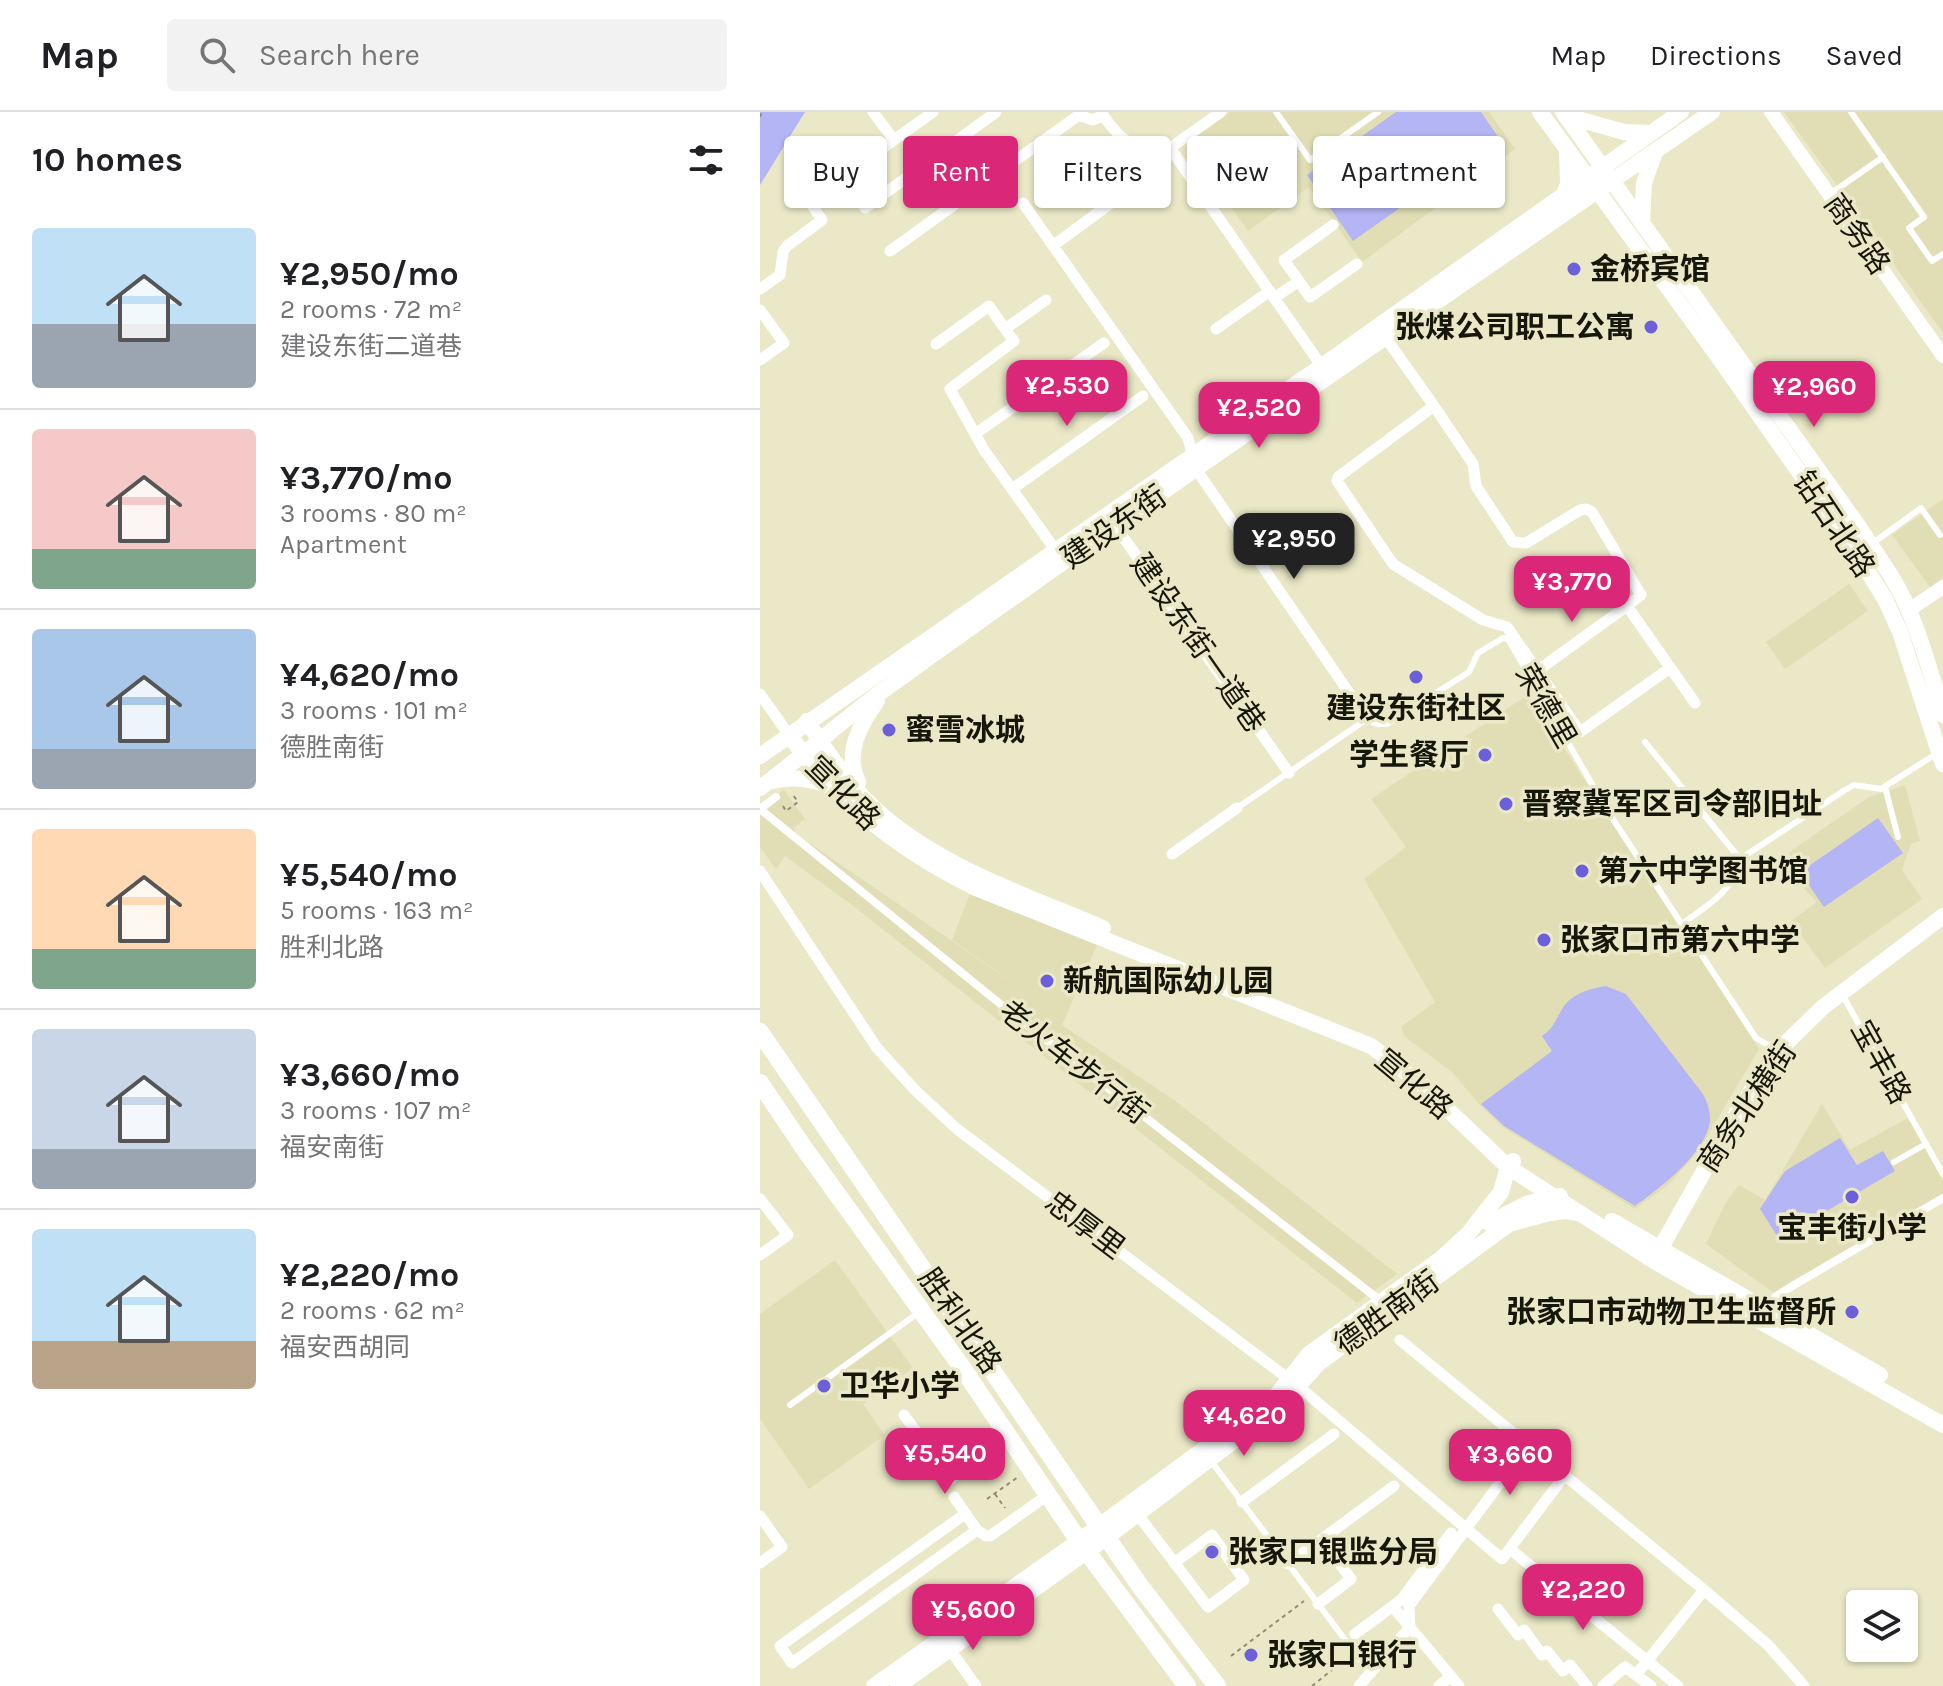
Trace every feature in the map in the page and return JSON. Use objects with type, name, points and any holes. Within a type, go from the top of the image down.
[{"type":"highway","name":"胜利北路","points":[[760,1032],[1140,1586],[1217,1686]]},
{"type":"highway","name":"胜利北路","points":[[762,1090],[921,1311],[1083,1546],[1187,1686]]},
{"type":"main road","name":"钻石北路","points":[[1540,112],[1567,149],[1642,223],[1871,545],[1909,610],[1943,715]]},
{"type":"main road","name":"建设东街","points":[[760,756],[807,721],[1059,556],[1568,202],[1681,112]]},
{"type":"main road","name":"建设东街","points":[[1600,179],[1655,152],[1712,112]]},
{"type":"main road","name":"钻石北路","points":[[1565,114],[1619,219],[1856,553],[1885,599],[1900,632],[1941,758]]},
{"type":"main road","points":[[1565,114],[1624,132],[1651,133]]},
{"type":"main road","points":[[1567,149],[1568,202],[1600,209],[1619,219]]},
{"type":"main road","points":[[1642,223],[1644,183],[1655,152]]},
{"type":"main road","name":"建设东街","points":[[762,786],[1059,556]]},
{"type":"main road","points":[[866,798],[855,778],[852,754],[863,724],[884,689]]},
{"type":"main road","name":"宣化路","points":[[807,721],[884,817],[945,859],[1376,1039],[1429,1078],[1510,1164],[1574,1197],[1656,1256]]},
{"type":"main road","name":"宣化路","points":[[789,735],[804,756],[836,789],[893,841],[939,870],[976,888],[1371,1046],[1421,1084],[1510,1164],[1588,1218],[1943,1413]]},
{"type":"main road","points":[[762,786],[776,780],[799,778],[836,789]]},
{"type":"main road","name":"商务北横街","points":[[1656,1256],[1739,1109],[1778,1051],[1842,993],[1943,916]]},
{"type":"main road","name":"德胜南街","points":[[874,1686],[946,1644],[1206,1453],[1282,1404],[1293,1383],[1442,1258],[1488,1211],[1501,1192],[1510,1164]]},
{"type":"main road","name":"德胜南街","points":[[1442,1258],[1508,1213],[1555,1196],[1574,1197]]},
{"type":"main road","name":"德胜南街","points":[[1386,1305],[1509,1224],[1566,1211],[1588,1218]]},
{"type":"main road","name":"宣化路","points":[[1764,1317],[1943,1425]]},
{"type":"main road","name":"德胜南街","points":[[898,1686],[946,1644]]},
{"type":"street","points":[[873,112],[894,140]]},
{"type":"street","points":[[760,289],[780,275],[783,252],[787,246],[822,220],[809,201],[933,112]]},
{"type":"street","points":[[887,192],[996,112]]},
{"type":"street","points":[[1171,145],[1221,112]]},
{"type":"street","name":"商务路","points":[[1771,112],[1943,356]]},
{"type":"street","points":[[890,251],[1079,115],[1093,120],[1102,113],[1117,136]]},
{"type":"street","points":[[1171,155],[1326,371]]},
{"type":"street","points":[[1023,203],[1188,438],[1194,462],[1367,719]]},
{"type":"street","points":[[1054,245],[1104,208]]},
{"type":"street","points":[[1333,225],[1284,260],[1310,297],[1357,264]]},
{"type":"street","points":[[1216,329],[1299,281]]},
{"type":"street","points":[[1005,329],[1046,300]]},
{"type":"street","points":[[936,344],[989,306],[1014,341],[950,389],[975,434],[1059,556]]},
{"type":"street","points":[[760,310],[784,343],[760,360]]},
{"type":"street","points":[[1382,332],[1473,464],[1476,486],[1513,542],[1526,543],[1586,509],[1592,512],[1641,595],[1537,671]]},
{"type":"street","points":[[975,434],[1104,343]]},
{"type":"street","points":[[1012,489],[1143,396]]},
{"type":"street","points":[[1434,406],[1338,477],[1339,486],[1393,564],[1483,620],[1507,627],[1580,732],[1670,668]]},
{"type":"street","name":"建设东街一道巷","points":[[1111,520],[1289,773]]},
{"type":"street","points":[[1909,610],[1943,587]]},
{"type":"street","points":[[1627,606],[1695,703]]},
{"type":"street","points":[[760,694],[789,735]]},
{"type":"street","points":[[760,809],[776,797]]},
{"type":"street","points":[[1172,854],[1237,808]]},
{"type":"street","name":"老火车步行街","points":[[760,809],[1004,1007],[1386,1305]]},
{"type":"street","name":"忠厚里","points":[[760,871],[877,1048],[915,1090],[957,1129],[1293,1383],[1502,1559],[1510,1549]]},
{"type":"street","points":[[1764,1317],[1775,1297],[1943,1198]]},
{"type":"street","points":[[760,1199],[788,1235],[760,1255]]},
{"type":"street","points":[[1400,1340],[1704,1590],[1768,1645],[1804,1686]]},
{"type":"street","points":[[904,1415],[951,1479],[1009,1437]]},
{"type":"street","points":[[1242,1502],[1334,1434]]},
{"type":"street","points":[[1359,1686],[1410,1627],[1409,1606],[1528,1445]]},
{"type":"street","points":[[1565,1475],[1510,1549],[1678,1686]]},
{"type":"street","points":[[1288,1564],[1394,1486]]},
{"type":"street","points":[[954,1497],[977,1530],[990,1536],[1049,1494]]},
{"type":"street","points":[[1133,1508],[1174,1563],[1208,1607],[1244,1580],[1212,1535],[1174,1563]]},
{"type":"street","points":[[965,1514],[780,1646],[792,1663],[977,1530]]},
{"type":"street","points":[[760,1516],[782,1547],[760,1563]]},
{"type":"street","points":[[1355,1634],[1393,1607],[1451,1533]]},
{"type":"street","points":[[1314,1599],[1351,1579],[1322,1539]]},
{"type":"street","points":[[1636,1675],[1704,1590]]},
{"type":"street","points":[[1393,1607],[1455,1681],[1439,1686]]},
{"type":"street","points":[[1498,1609],[1518,1635],[1524,1630],[1542,1655],[1547,1651],[1563,1671],[1570,1665],[1587,1686]]},
{"type":"street","points":[[946,1644],[976,1686]]},
{"type":"street","points":[[1603,1686],[1625,1667],[1651,1686]]},
{"type":"lane","points":[[1280,113],[1310,160],[1378,112]]},
{"type":"lane","points":[[1851,112],[1924,217],[1909,228],[1932,261],[1943,254]]},
{"type":"lane","points":[[1829,194],[1883,157]]},
{"type":"lane","points":[[1871,545],[1921,508],[1940,535]]},
{"type":"lane","name":"荣德里","points":[[1367,719],[1376,724],[1387,724],[1469,672],[1478,653],[1503,638],[1508,639],[1607,810],[1756,1038],[1778,1051]]},
{"type":"lane","points":[[1237,808],[1367,719]]},
{"type":"lane","points":[[1645,742],[1740,859]]},
{"type":"lane","points":[[1682,924],[1725,891],[1738,870],[1740,859],[1854,785],[1881,789],[1941,758]]},
{"type":"lane","points":[[1885,787],[1898,837]]},
{"type":"lane","name":"宝丰路","points":[[1842,993],[1943,1174]]},
{"type":"lane","points":[[1894,1162],[1926,1144]]},
{"type":"lane","points":[[790,1405],[921,1311]]},
{"type":"lane","points":[[1206,1453],[1370,1674]]},
{"type":"path","points":[[760,117],[762,112]]},
{"type":"path","points":[[776,797],[786,811],[798,802]]},
{"type":"path","points":[[987,1499],[1031,1468]]},
{"type":"path","points":[[995,1494],[1008,1512]]},
{"type":"path","points":[[1231,1656],[1314,1599]]},
{"type":"path","points":[[1312,1686],[1354,1653]]},
{"type":"shaded area","points":[[760,112],[805,112],[790,136],[784,136],[784,146],[760,185]]},
{"type":"shaded area","points":[[1230,112],[1489,112],[1515,149],[1505,156],[1505,136],[1313,136],[1313,193],[1309,187],[1297,196],[1297,136],[1196,136]]},
{"type":"shaded area","points":[[1396,112],[1481,112],[1498,136],[1362,136]]},
{"type":"shaded area","points":[[1784,112],[1943,112],[1943,333]]},
{"type":"shaded area","points":[[1232,208],[1280,208],[1248,231]]},
{"type":"shaded area","points":[[1324,208],[1435,208],[1362,262]]},
{"type":"shaded area","points":[[1330,208],[1400,208],[1353,241]]},
{"type":"shaded area","points":[[1943,499],[1943,578],[1930,587],[1892,535]]},
{"type":"shaded area","points":[[1849,584],[1868,611],[1785,669],[1766,642]]},
{"type":"shaded area","name":"张家口市第六中学","points":[[1529,694],[1759,1049],[1698,1152],[1668,1185],[1635,1209],[1502,1127],[1452,1072],[1404,1036],[1401,1027],[1435,1002],[1364,879],[1406,847],[1371,799]]},
{"type":"shaded area","points":[[1905,785],[1920,841],[1911,844],[1902,870],[1922,899],[1825,968],[1791,921],[1817,902],[1791,875],[1799,869],[1788,853],[1869,797]]},
{"type":"shaded area","points":[[784,790],[805,819],[793,828],[799,836],[1028,993],[952,940],[971,891],[1097,945],[1062,1025],[1174,1100],[1397,1274],[1357,1303],[852,905],[785,856],[776,869],[760,847],[760,808]]},
{"type":"shaded area","points":[[1878,818],[1903,853],[1824,907],[1800,872]]},
{"type":"shaded area","points":[[1606,986],[1626,994],[1703,1094],[1710,1119],[1701,1144],[1692,1156],[1635,1206],[1504,1126],[1481,1104],[1552,1051],[1542,1036],[1569,1000],[1586,991]]},
{"type":"shaded area","name":"宝丰街小学","points":[[1822,1104],[1850,1150],[1908,1118],[1943,1181],[1943,1194],[1774,1293],[1706,1244],[1726,1202],[1739,1185],[1765,1200]]},
{"type":"shaded area","points":[[1840,1138],[1857,1165],[1883,1151],[1895,1171],[1779,1239],[1760,1209],[1785,1171]]},
{"type":"shaded area","name":"卫华小学","points":[[835,1260],[913,1368],[863,1404],[885,1435],[809,1489],[760,1419],[760,1314]]},
{"type":"place","name":"金桥宾馆","points":[[1574,269]]},
{"type":"place","name":"张煤公司职工公寓","points":[[1651,327]]},
{"type":"place","name":"建设东街社区","points":[[1416,677]]},
{"type":"place","name":"蜜雪冰城","points":[[889,730]]},
{"type":"place","name":"学生餐厅","points":[[1485,755]]},
{"type":"place","name":"晋察冀军区司令部旧址","points":[[1506,804]]},
{"type":"place","name":"第六中学图书馆","points":[[1582,871]]},
{"type":"place","name":"张家口市第六中学","points":[[1544,940]]},
{"type":"place","name":"新航国际幼儿园","points":[[1047,981]]},
{"type":"place","name":"宝丰街小学","points":[[1852,1197]]},
{"type":"place","name":"张家口市动物卫生监督所","points":[[1852,1312]]},
{"type":"place","name":"卫华小学","points":[[824,1386]]},
{"type":"place","name":"张家口银监分局","points":[[1212,1552]]},
{"type":"place","name":"张家口银行","points":[[1251,1655]]}]
